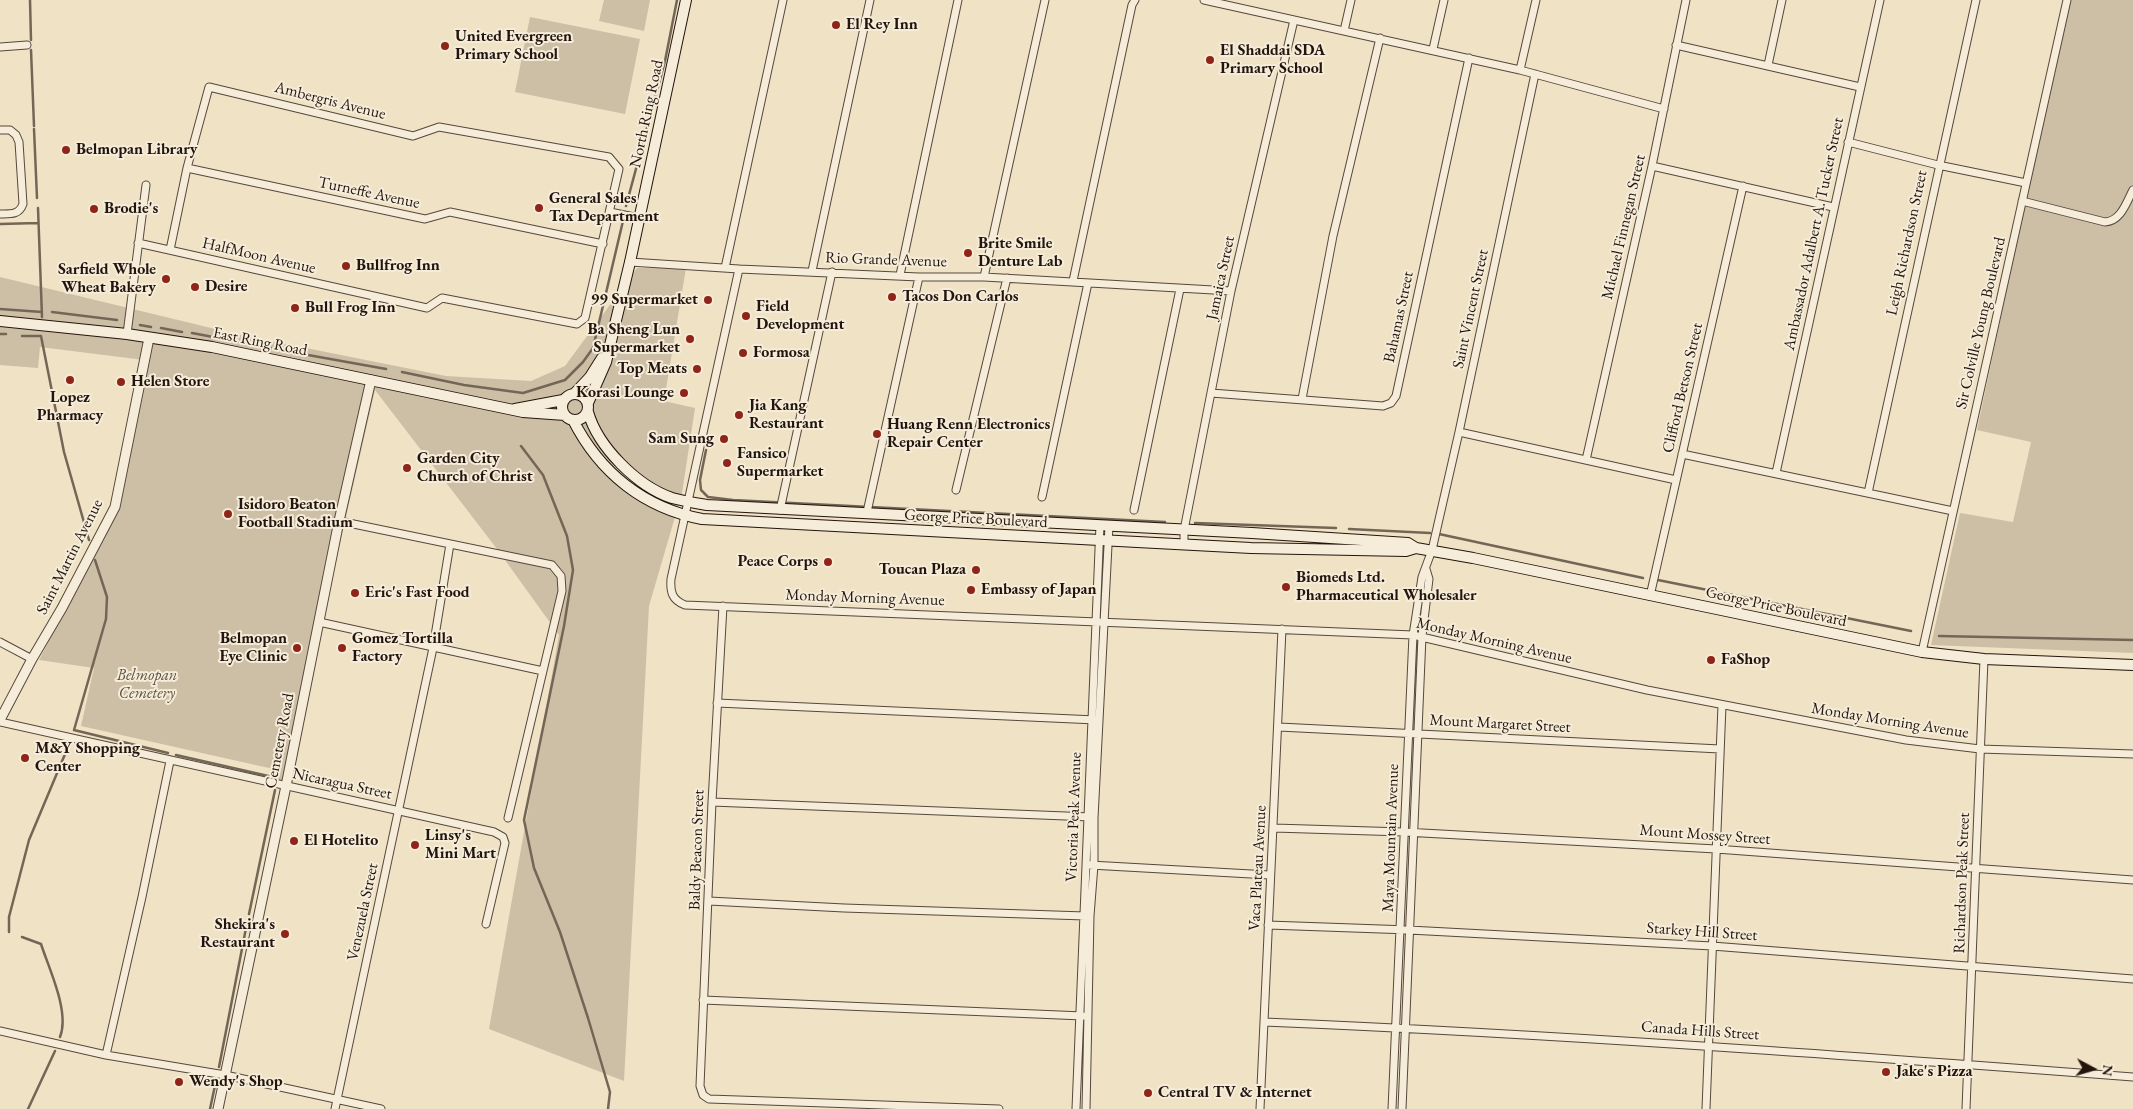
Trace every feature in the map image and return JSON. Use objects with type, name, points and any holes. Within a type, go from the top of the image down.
[{"type":"main road","name":"North Ring Road","points":[[588,408],[603,369],[630,262],[686,0]]},
{"type":"main road","name":"East Ring Road","points":[[0,321],[127,334],[238,352],[511,409]]},
{"type":"main road","name":"North Ring Road","points":[[575,393],[590,376],[607,351]]},
{"type":"main road","points":[[511,409],[530,413],[569,418],[582,419],[588,408],[583,396],[575,393],[570,394],[564,400],[562,408],[569,418]]},
{"type":"main road","points":[[511,409],[564,400]]},
{"type":"main road","name":"George Price Boulevard","points":[[588,408],[594,428],[604,444],[627,470],[660,492],[688,502],[720,507],[1408,543],[1416,548]]},
{"type":"main road","name":"George Price Boulevard","points":[[569,418],[591,449],[619,480],[650,503],[685,516],[716,520],[1184,544],[1406,551],[1416,548],[1922,652],[1984,658],[2133,665]]},
{"type":"main road","points":[[619,480],[627,470]]},
{"type":"main road","points":[[931,532],[932,518]]},
{"type":"street","points":[[725,268],[784,0]]},
{"type":"street","points":[[812,272],[870,0]]},
{"type":"street","points":[[900,275],[958,0]]},
{"type":"street","points":[[984,277],[1045,0]]},
{"type":"street","points":[[1073,281],[1132,5],[1135,0]]},
{"type":"street","points":[[1204,0],[1520,70],[1664,109]]},
{"type":"street","points":[[1344,31],[1351,0]]},
{"type":"street","points":[[1433,50],[1444,0]]},
{"type":"street","points":[[1520,70],[1536,0]]},
{"type":"street","name":"Michael Finnegan Street","points":[[1586,460],[1652,166],[1686,0]]},
{"type":"street","points":[[1768,65],[1782,0]]},
{"type":"street","name":"Ambassador Adalbert A. Tucker Street","points":[[1776,474],[1833,207],[1880,0]]},
{"type":"street","name":"Leigh Richardson Street","points":[[1868,493],[1938,165],[1976,0]]},
{"type":"street","name":"Sir Colville Young Boulevard","points":[[1922,652],[2067,0]]},
{"type":"street","name":"Jamaica Street","points":[[1184,544],[1184,530],[1231,291],[1294,20]]},
{"type":"street","points":[[1302,399],[1333,236],[1380,38]]},
{"type":"street","points":[[0,47],[27,45]]},
{"type":"street","points":[[1676,46],[1860,87]]},
{"type":"street","name":"Bahamas Street","points":[[1211,393],[1383,406],[1391,403],[1396,396],[1468,58]]},
{"type":"street","name":"Saint Vincent Street","points":[[1432,550],[1535,74]]},
{"type":"street","name":"Ambergris Avenue","points":[[170,250],[187,168],[209,86],[413,136],[438,127],[609,157],[619,169],[610,212]]},
{"type":"street","points":[[0,130],[10,130],[16,135],[19,142],[23,204],[21,210],[16,213],[0,214]]},
{"type":"street","points":[[1848,142],[1938,165],[2026,183]]},
{"type":"street","points":[[1652,166],[1833,207]]},
{"type":"street","name":"Turneffe Avenue","points":[[187,168],[425,219],[450,212],[603,244]]},
{"type":"street","points":[[127,334],[146,185]]},
{"type":"street","name":"Clifford Betson Street","points":[[1650,596],[1743,186]]},
{"type":"street","points":[[2022,201],[2105,222],[2112,222],[2118,218],[2133,190]]},
{"type":"street","points":[[603,244],[610,212],[639,218]]},
{"type":"street","name":"HalfMoon Avenue","points":[[138,243],[427,308],[442,298],[577,324],[585,318],[603,244]]},
{"type":"street","name":"Rio Grande Avenue","points":[[630,262],[919,277],[984,277],[1073,281],[1231,291]]},
{"type":"street","points":[[685,516],[739,269]]},
{"type":"street","points":[[780,510],[832,272]]},
{"type":"street","points":[[867,512],[919,277]]},
{"type":"street","points":[[956,490],[1007,278]]},
{"type":"street","points":[[1042,497],[1088,283]]},
{"type":"street","points":[[1134,510],[1180,288]]},
{"type":"street","name":"Saint Martin Avenue","points":[[0,721],[115,507],[149,338]]},
{"type":"street","name":"Cemetery Road","points":[[218,1109],[286,786],[339,521],[371,380]]},
{"type":"street","points":[[1459,432],[1676,480]]},
{"type":"street","points":[[1682,454],[1953,511]]},
{"type":"street","name":"Monday Morning Avenue","points":[[685,516],[670,590],[677,602],[685,604],[1413,635],[1628,686],[1906,740],[1980,749],[2133,754]]},
{"type":"street","points":[[339,521],[552,565],[561,576],[562,591],[508,818]]},
{"type":"street","points":[[1086,1109],[1088,1016],[1086,916],[1094,865],[1090,817],[1100,720],[1104,621],[1104,526]]},
{"type":"street","name":"Victoria Peak Avenue","points":[[1076,1109],[1086,916],[1086,865],[1090,817],[1096,621],[1104,540]]},
{"type":"street","name":"Venezuela Street","points":[[335,1109],[433,648],[450,544]]},
{"type":"street","name":"Maya Mountain Avenue","points":[[1402,1109],[1405,930],[1404,832],[1413,635],[1422,577],[1432,550]]},
{"type":"street","name":"Maya Mountain Avenue","points":[[1392,1109],[1396,1027],[1412,832],[1422,636],[1429,578],[1426,569]]},
{"type":"street","name":"Baldy Beacon Street","points":[[723,606],[703,1000],[700,1086],[703,1095],[709,1099],[1000,1109]]},
{"type":"street","points":[[319,622],[543,671]]},
{"type":"street","name":"Vaca Plateau Avenue","points":[[1260,1109],[1269,875],[1274,828],[1282,629]]},
{"type":"street","points":[[0,642],[32,659]]},
{"type":"street","name":"Richardson Peak Street","points":[[1966,1109],[1984,658]]},
{"type":"street","points":[[717,703],[1100,720]]},
{"type":"street","points":[[1706,1109],[1722,704]]},
{"type":"street","name":"Nicaragua Street","points":[[0,721],[170,761],[494,832],[502,837],[506,843],[486,924]]},
{"type":"street","name":"Mount Margaret Street","points":[[1279,727],[1720,749]]},
{"type":"street","points":[[106,1055],[142,897],[170,761]]},
{"type":"street","points":[[712,802],[1090,817]]},
{"type":"street","name":"Mount Mossey Street","points":[[1274,828],[1412,832],[1716,849],[2133,880]]},
{"type":"street","points":[[1086,865],[1269,875]]},
{"type":"street","points":[[709,901],[844,908],[1086,916]]},
{"type":"street","name":"Starkey Hill Street","points":[[1268,925],[1712,946],[2133,979]]},
{"type":"street","points":[[703,1000],[1088,1016]]},
{"type":"street","name":"Canada Hills Street","points":[[1264,1022],[1396,1027],[1710,1045],[2133,1077]]},
{"type":"street","points":[[0,1030],[106,1055],[226,1075],[381,1109]]},
{"type":"green space","points":[[604,0],[650,0],[644,31],[599,21]]},
{"type":"green space","points":[[2068,0],[2133,0],[2133,653],[1931,645],[1960,513],[2013,522],[2031,442],[1977,430]]},
{"type":"green space","points":[[530,17],[640,39],[625,114],[515,92]]},
{"type":"green space","name":"Belmopan Cemetery","points":[[637,268],[686,268],[664,401],[695,408],[682,493],[649,606],[624,1081],[489,1029],[559,635],[497,549],[375,390],[285,784],[277,784],[278,770],[81,726],[94,668],[39,660],[117,510],[144,360],[40,347],[38,368],[0,365],[0,277],[236,334],[446,376],[531,381],[565,366]]},
{"type":"waterway","points":[[30,0],[31,40]]},
{"type":"waterway","points":[[626,206],[665,61],[677,0]]},
{"type":"waterway","points":[[31,50],[34,126]]},
{"type":"waterway","points":[[34,129],[37,198]]},
{"type":"waterway","points":[[38,208],[42,317]]},
{"type":"waterway","points":[[402,372],[464,385],[523,393],[565,380],[583,362],[593,348],[623,221]]},
{"type":"waterway","points":[[0,224],[38,223]]},
{"type":"waterway","points":[[0,309],[42,312]]},
{"type":"waterway","points":[[52,312],[117,320]]},
{"type":"waterway","points":[[140,325],[151,327]]},
{"type":"waterway","points":[[161,328],[182,332]]},
{"type":"waterway","points":[[192,333],[261,346]]},
{"type":"waterway","points":[[0,334],[6,334]]},
{"type":"waterway","points":[[22,336],[41,336],[64,452],[89,540]]},
{"type":"waterway","points":[[269,348],[386,369]]},
{"type":"waterway","points":[[521,446],[543,475],[567,536],[573,570],[564,626],[524,820],[534,868],[560,932],[610,1092],[608,1109]]},
{"type":"waterway","points":[[706,450],[700,480],[701,490],[708,497],[733,500],[1165,522]]},
{"type":"waterway","points":[[1195,523],[1336,528]]},
{"type":"waterway","points":[[1349,529],[1430,533]]},
{"type":"waterway","points":[[1439,534],[1643,578]]},
{"type":"waterway","points":[[95,560],[107,597],[106,619],[74,730],[168,753]]},
{"type":"waterway","points":[[1658,580],[1911,631]]},
{"type":"waterway","points":[[1939,636],[2133,640]]},
{"type":"waterway","points":[[9,932],[9,917],[29,840],[68,747]]},
{"type":"waterway","points":[[176,755],[277,778]]},
{"type":"waterway","points":[[249,914],[275,790]]},
{"type":"waterway","points":[[219,1067],[247,923]]},
{"type":"waterway","points":[[22,937],[41,944],[60,1003],[62,1015],[60,1037]]},
{"type":"waterway","points":[[28,1109],[55,1051]]},
{"type":"waterway","points":[[210,1109],[216,1081]]},
{"type":"place","name":"El Rey Inn","points":[[836,25]]},
{"type":"place","name":"United Evergreen Primary School","points":[[445,46]]},
{"type":"place","name":"El Shaddai SDA Primary School","points":[[1210,60]]},
{"type":"place","name":"Belmopan Library","points":[[66,150]]},
{"type":"place","name":"General Sales Tax Department","points":[[539,208]]},
{"type":"place","name":"Brodie's","points":[[94,209]]},
{"type":"place","name":"Brite Smile Denture Lab","points":[[968,253]]},
{"type":"place","name":"Bullfrog Inn","points":[[346,266]]},
{"type":"place","name":"Sarfield Whole Wheat Bakery","points":[[166,279]]},
{"type":"place","name":"Desire","points":[[195,287]]},
{"type":"place","name":"Tacos Don Carlos","points":[[892,297]]},
{"type":"place","name":"99 Supermarket","points":[[708,300]]},
{"type":"place","name":"Bull Frog Inn","points":[[295,308]]},
{"type":"place","name":"Field Development","points":[[746,316]]},
{"type":"place","name":"Ba Sheng Lun Supermarket","points":[[690,339]]},
{"type":"place","name":"Formosa","points":[[743,353]]},
{"type":"place","name":"Top Meats","points":[[697,369]]},
{"type":"place","name":"Lopez Pharmacy","points":[[70,380]]},
{"type":"place","name":"Helen Store","points":[[121,382]]},
{"type":"place","name":"Korasi Lounge","points":[[684,393]]},
{"type":"place","name":"Jia Kang Restaurant","points":[[739,415]]},
{"type":"place","name":"Huang Renn Electronics Repair Center","points":[[877,434]]},
{"type":"place","name":"Sam Sung","points":[[724,439]]},
{"type":"place","name":"Fansico Supermarket","points":[[727,463]]},
{"type":"place","name":"Garden City Church of Christ","points":[[407,468]]},
{"type":"place","name":"Isidoro Beaton Football Stadium","points":[[228,514]]},
{"type":"place","name":"Peace Corps","points":[[828,562]]},
{"type":"place","name":"Toucan Plaza","points":[[976,570]]},
{"type":"place","name":"Biomeds Ltd. Pharmaceutical Wholesaler","points":[[1286,587]]},
{"type":"place","name":"Embassy of Japan","points":[[971,590]]},
{"type":"place","name":"Eric's Fast Food","points":[[355,593]]},
{"type":"place","name":"Belmopan Eye Clinic","points":[[297,648]]},
{"type":"place","name":"Gomez Tortilla Factory","points":[[342,648]]},
{"type":"place","name":"FaShop","points":[[1711,660]]},
{"type":"place","name":"M&Y Shopping Center","points":[[25,758]]},
{"type":"place","name":"El Hotelito","points":[[294,841]]},
{"type":"place","name":"Linsy's Mini Mart","points":[[415,845]]},
{"type":"place","name":"Shekira's Restaurant","points":[[285,934]]},
{"type":"place","name":"Jake's Pizza","points":[[1886,1072]]},
{"type":"place","name":"Wendy's Shop","points":[[179,1082]]},
{"type":"place","name":"Central TV & Internet","points":[[1148,1093]]}]
